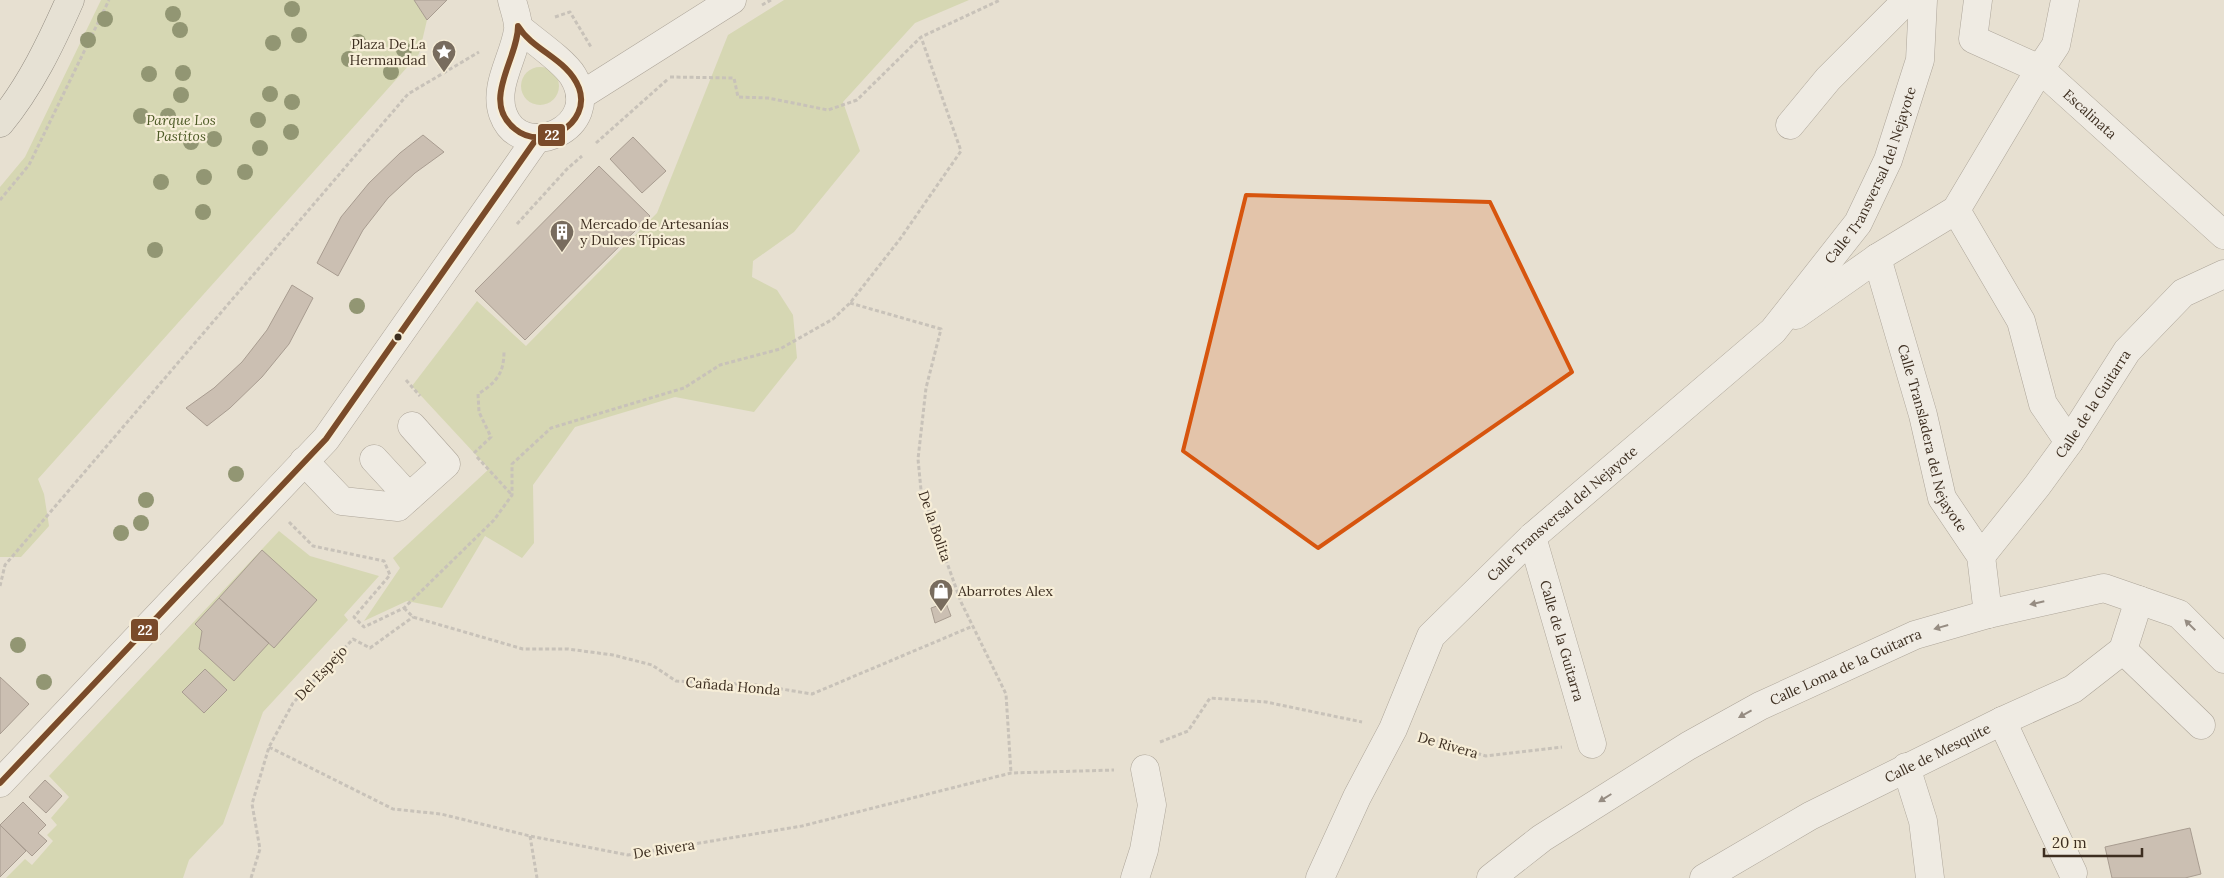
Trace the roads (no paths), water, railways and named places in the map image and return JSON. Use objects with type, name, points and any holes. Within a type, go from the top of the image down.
[{"type":"main road","points":[[0,123],[32,76],[55,35],[70,0]]},
{"type":"street","points":[[512,0],[518,28],[500,89],[500,103],[504,117],[512,128],[524,135],[538,138],[551,137],[568,126],[579,109],[580,96],[578,84],[572,73],[518,28]]},
{"type":"street","points":[[580,96],[732,0]]},
{"type":"street","points":[[1790,125],[1828,78],[1907,0]]},
{"type":"street","name":"Calle Transversal del Nejayote","points":[[1773,331],[1858,223],[1888,160],[1920,60],[1923,0]]},
{"type":"street","name":"Escalinata","points":[[1978,0],[1973,39],[2040,69],[2224,235]]},
{"type":"street","name":"Calle Transversal del Nejayote","points":[[1320,878],[1357,797],[1393,729],[1431,636],[1532,537],[1773,331],[1877,258],[1956,210],[2056,45],[2065,0]]},
{"type":"street","points":[[0,783],[326,439],[538,138]]},
{"type":"street","points":[[1956,210],[2021,321],[2043,404],[2069,442]]},
{"type":"street","name":"Calle Transladera del Nejayote","points":[[1877,258],[1923,415],[1942,498],[1981,556],[1988,614]]},
{"type":"street","name":"Calle de la Guitarra","points":[[1981,556],[2037,486],[2069,442],[2127,351],[2183,293],[2224,274]]},
{"type":"street","points":[[304,461],[342,501],[398,507],[446,464],[412,426]]},
{"type":"street","points":[[374,459],[409,497]]},
{"type":"street","name":"Calle de la Guitarra","points":[[1532,537],[1592,744]]},
{"type":"street","name":"Calle Loma de la Guitarra","points":[[1491,878],[1542,838],[1688,746],[1760,706],[1915,635],[1988,614],[2104,588],[2179,614],[2224,659]]},
{"type":"street","points":[[2139,600],[2123,650],[2201,725]]},
{"type":"street","name":"Calle de Mesquite","points":[[1704,878],[1810,816],[1906,767],[2073,689],[2123,650]]},
{"type":"street","points":[[2002,721],[2073,873]]},
{"type":"street","points":[[1906,767],[1924,822],[1930,878]]},
{"type":"street","points":[[1134,878],[1144,850],[1152,805],[1145,769]]},
{"type":"place","name":"Plaza De La Hermandad","points":[[444,73]]},
{"type":"place","name":"Mercado de Artesanías y Dulces Típicas","points":[[562,253]]},
{"type":"place","name":"Abarrotes Alex","points":[[941,612]]},
{"type":"park label","name":"Parque Los Pastitos","points":[[181,128]]}]
